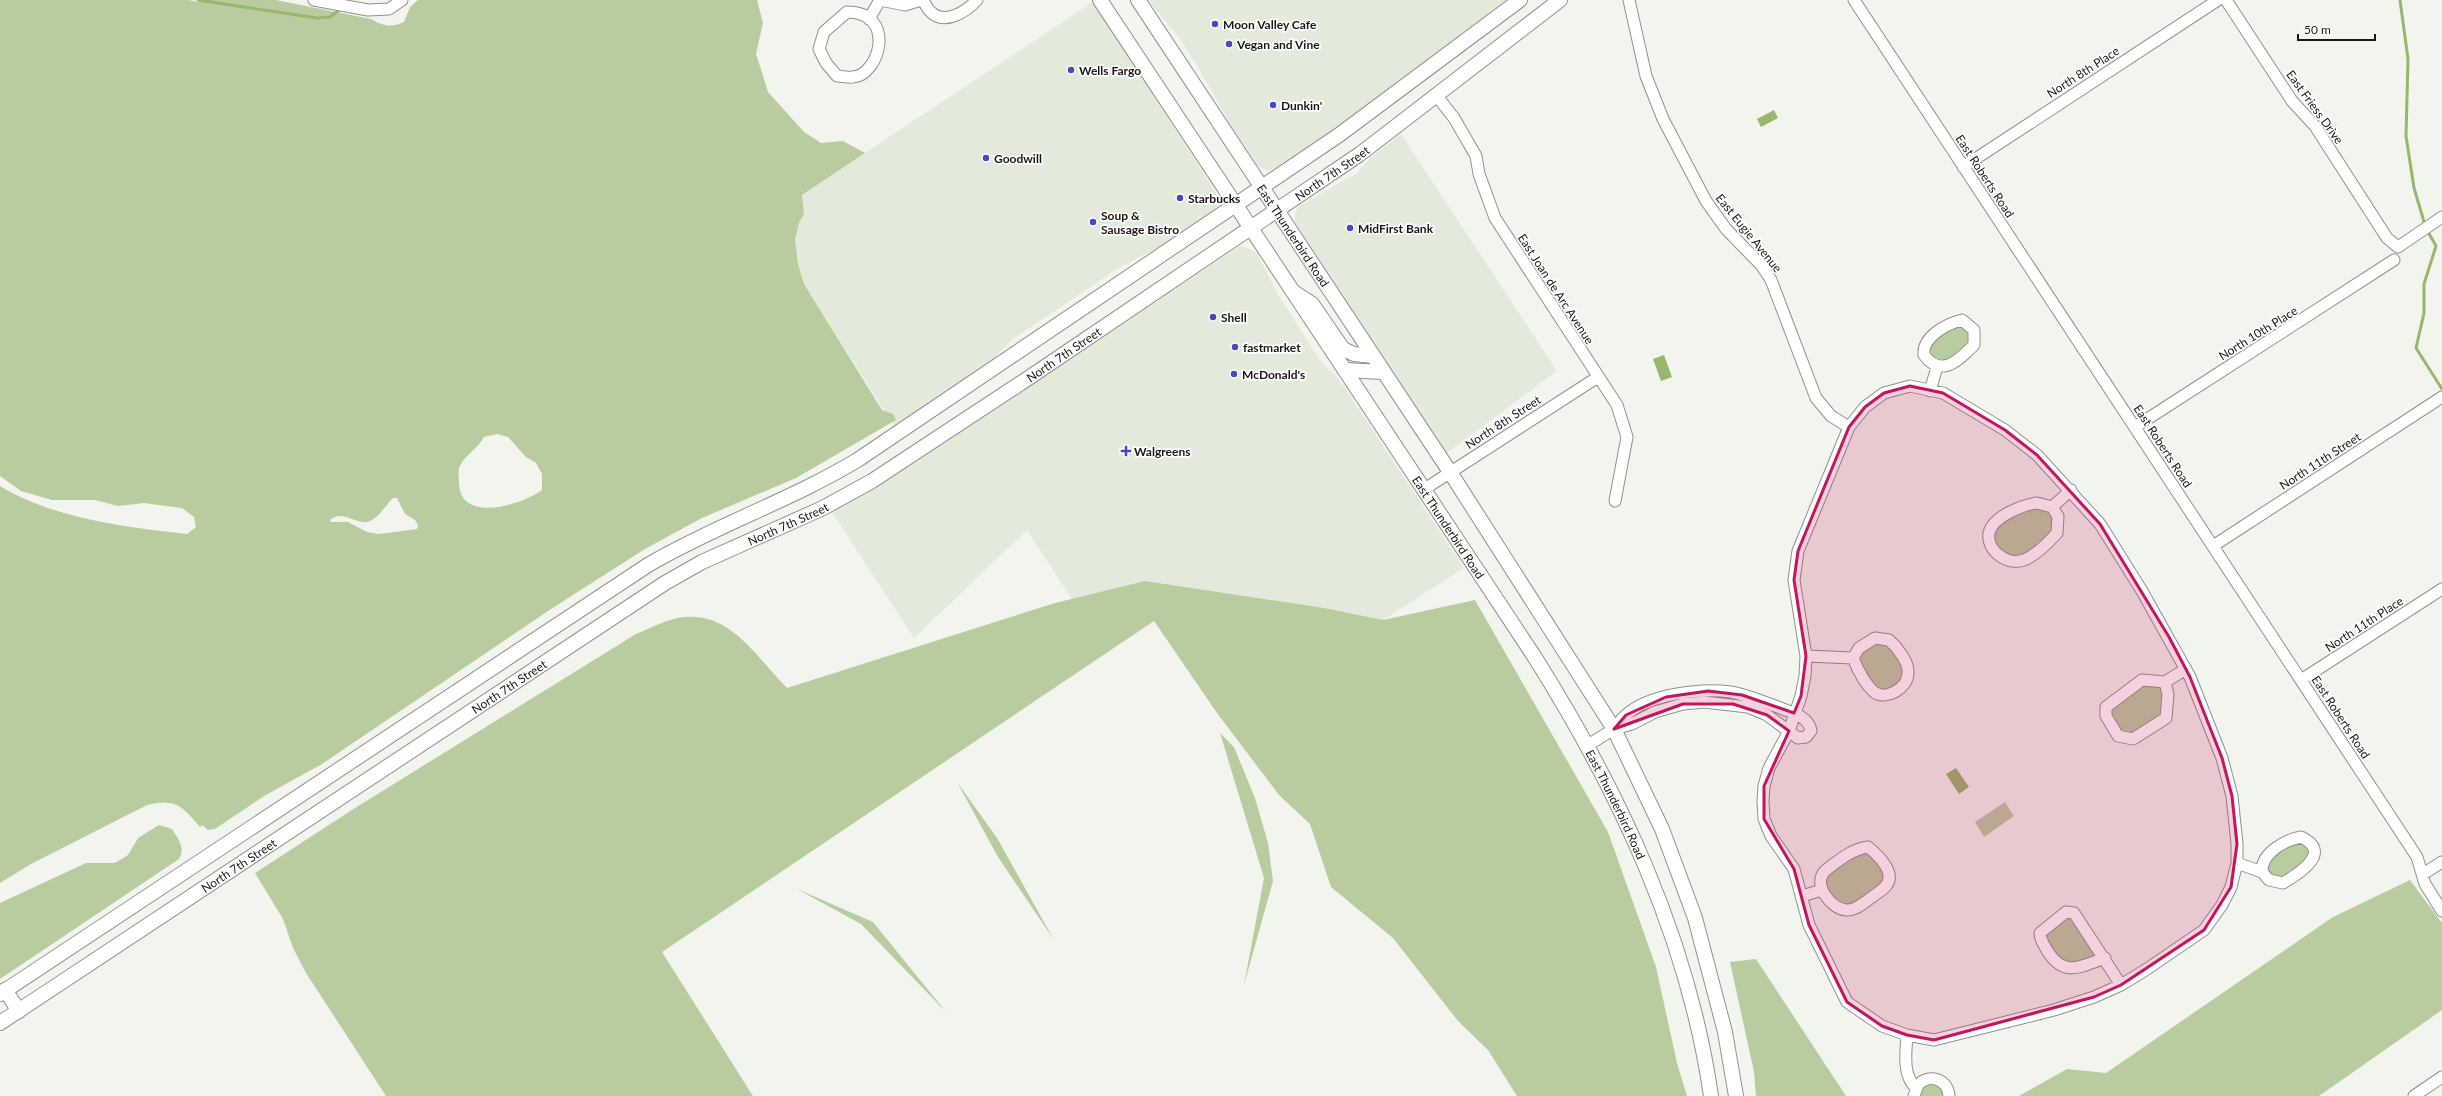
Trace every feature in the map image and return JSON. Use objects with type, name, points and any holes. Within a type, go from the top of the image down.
[{"type":"main road","name":"East Thunderbird Road","points":[[1100,0],[1290,290],[1534,656],[1588,745],[1625,818],[1660,902],[1693,1010],[1711,1096]]},
{"type":"main road","name":"East Thunderbird Road","points":[[1138,0],[1450,472],[1614,730],[1662,829],[1695,918],[1725,1032],[1736,1096]]},
{"type":"main road","name":"North 7th Street","points":[[3,992],[628,578],[665,555],[803,490],[849,465],[1339,135],[1520,0]]},
{"type":"main road","name":"North 7th Street","points":[[0,1023],[665,583],[702,562],[816,511],[863,486],[1250,229],[1360,154],[1560,0]]},
{"type":"main road","points":[[1290,290],[1312,304],[1343,349],[1354,354],[1373,356]]},
{"type":"main road","points":[[1344,370],[1383,372]]},
{"type":"main road","points":[[3,992],[19,1011]]},
{"type":"street","points":[[314,0],[368,10],[388,9],[402,0]]},
{"type":"street","points":[[869,19],[880,0],[905,5],[922,0],[932,14],[946,18],[962,13],[977,0]]},
{"type":"street","name":"East Eugie Avenue","points":[[1629,0],[1646,76],[1663,118],[1706,201],[1726,229],[1762,266],[1771,280],[1816,398],[1831,416],[1849,427]]},
{"type":"street","name":"East Roberts Road","points":[[1854,0],[2417,857],[2425,884],[2442,911]]},
{"type":"street","name":"North 8th Place","points":[[1963,167],[2218,0]]},
{"type":"street","name":"East Friess Drive","points":[[2226,0],[2292,101],[2316,126],[2387,238],[2398,247],[2442,217]]},
{"type":"street","points":[[847,12],[860,13],[869,19],[874,23],[880,39],[878,56],[864,72],[854,77],[837,76],[826,63],[819,49],[824,32],[847,12]]},
{"type":"street","name":"East Joan de Arc Avenue","points":[[1436,95],[1454,118],[1476,156],[1479,174],[1495,218],[1598,377],[1618,405],[1627,437],[1615,502]]},
{"type":"street","name":"North 10th Place","points":[[2135,427],[2394,260]]},
{"type":"street","points":[[1962,320],[1969,324],[1974,330],[1974,345],[1952,363],[1944,367],[1937,367],[1930,364],[1924,355],[1926,343],[1931,337],[1954,322],[1962,320]]},
{"type":"street","points":[[1930,391],[1937,367]]},
{"type":"street","name":"North 8th Street","points":[[1423,490],[1598,377]]},
{"type":"street","points":[[1910,386],[1949,397],[2005,430],[2038,455],[2100,524],[2142,591],[2186,669],[2222,758],[2232,796],[2237,844],[2237,863],[2231,887],[2222,906],[2204,930],[2121,985],[2094,997],[2054,1010],[1934,1040],[1907,1035],[1882,1026],[1847,1002],[1809,925],[1794,869],[1771,836],[1764,819],[1764,786],[1770,768],[1789,731],[1801,696],[1806,656],[1794,580],[1798,551],[1849,427],[1865,407],[1884,393],[1910,386]]},
{"type":"street","name":"North 11th Street","points":[[2213,546],[2442,397]]},
{"type":"street","points":[[2052,507],[2071,490]]},
{"type":"street","points":[[2037,503],[2052,507],[2058,516],[2059,526],[2057,532],[2049,542],[2025,560],[2014,562],[2002,558],[1995,552],[1989,533],[1993,524],[2013,510],[2026,505],[2037,503]]},
{"type":"street","name":"North 11th Place","points":[[2301,680],[2442,589]]},
{"type":"street","points":[[1876,638],[1889,640],[1907,664],[1907,680],[1895,692],[1881,695],[1874,691],[1853,658],[1859,648],[1876,638]]},
{"type":"street","points":[[1806,656],[1853,658]]},
{"type":"street","points":[[2165,682],[2168,694],[2166,718],[2133,740],[2118,736],[2106,716],[2106,707],[2142,680],[2165,682],[2186,669]]},
{"type":"street","points":[[1588,745],[1614,730],[1632,724],[1670,707],[1704,702],[1748,708],[1767,716],[1802,738],[1811,731],[1803,718],[1794,713],[1752,697],[1708,691],[1680,694],[1650,702],[1626,715],[1614,730]]},
{"type":"street","points":[[2237,863],[2262,872],[2268,880],[2283,883],[2312,861],[2314,854],[2312,846],[2308,840],[2300,836],[2286,842],[2269,853],[2262,866],[2262,872]]},
{"type":"street","points":[[1868,847],[1872,850],[1888,872],[1889,882],[1885,887],[1858,906],[1848,911],[1839,908],[1822,890],[1820,880],[1822,873],[1859,848],[1868,847]]},
{"type":"street","points":[[2422,874],[2442,862]]},
{"type":"street","points":[[1802,896],[1822,890]]},
{"type":"street","points":[[2105,958],[2072,969],[2063,967],[2052,957],[2040,938],[2040,933],[2066,912],[2074,913],[2105,958],[2121,985]]},
{"type":"street","points":[[1907,1035],[1908,1075],[1915,1092],[1924,1080],[1934,1078],[1945,1084],[1949,1096]]},
{"type":"street","points":[[2414,1096],[2442,1078]]},
{"type":"highlighted area","points":[[1910,386],[1943,393],[2005,430],[2037,455],[2071,490],[2100,524],[2169,637],[2190,677],[2222,758],[2232,796],[2237,844],[2231,887],[2204,930],[2121,985],[2094,997],[1934,1040],[1907,1035],[1882,1026],[1847,1002],[1809,925],[1794,869],[1764,819],[1764,786],[1789,731],[1767,715],[1733,704],[1683,704],[1614,729],[1626,715],[1666,697],[1708,691],[1742,695],[1794,713],[1801,696],[1806,656],[1794,580],[1798,551],[1849,427],[1865,407],[1884,393]]},
{"type":"shaded area","points":[[0,0],[188,0],[199,2],[199,0],[276,0],[371,19],[383,25],[391,26],[404,22],[410,7],[418,0],[757,0],[763,23],[756,54],[768,92],[804,132],[821,143],[843,141],[865,153],[802,195],[804,214],[799,223],[795,239],[798,264],[804,284],[882,410],[893,414],[896,420],[796,478],[702,518],[645,549],[551,609],[322,764],[264,796],[215,829],[208,830],[202,825],[200,827],[183,809],[172,803],[147,805],[31,864],[0,883],[0,486],[21,497],[44,506],[90,520],[187,534],[196,527],[194,517],[182,508],[144,503],[118,506],[95,500],[52,500],[21,491],[0,476]],"holes":[[[497,434],[508,437],[526,457],[536,463],[542,474],[542,490],[521,501],[493,508],[480,507],[470,504],[462,496],[459,483],[459,468],[464,459],[484,437]],[[393,498],[397,498],[405,514],[415,520],[418,525],[417,529],[379,534],[367,532],[348,522],[331,522],[330,520],[334,517],[344,516],[363,522],[371,521]]]},
{"type":"shaded area","points":[[1148,0],[1508,0],[1352,117],[1278,168],[1267,171],[1257,165],[1232,128],[1204,77],[1179,38]]},
{"type":"shaded area","points":[[1093,2],[1216,193],[1218,198],[1216,208],[1165,244],[1117,269],[1014,338],[989,363],[894,426],[804,284],[798,264],[795,239],[799,223],[804,214],[802,195]]},
{"type":"shaded area","points":[[1774,110],[1778,118],[1761,127],[1757,119]]},
{"type":"shaded area","points":[[1401,134],[1557,371],[1447,453],[1295,223],[1295,212],[1298,207],[1357,173],[1370,158]]},
{"type":"shaded area","points":[[1242,246],[1256,252],[1276,291],[1321,362],[1339,379],[1464,568],[1383,620],[1147,581],[1072,599],[1027,530],[914,638],[832,512],[915,463]]},
{"type":"shaded area","points":[[1962,320],[1975,337],[1952,363],[1930,364],[1926,343]]},
{"type":"shaded area","points":[[1664,355],[1672,377],[1661,381],[1653,359]]},
{"type":"shaded area","points":[[2046,504],[2059,526],[2025,560],[1995,552],[1993,524],[2013,510]]},
{"type":"shaded area","points":[[1145,581],[1324,608],[1383,620],[1475,600],[1608,832],[1656,967],[1677,1063],[1687,1096],[1517,1096],[1488,1050],[1458,1021],[1393,938],[1331,887],[1310,824],[1279,795],[1217,713],[1154,621],[662,952],[753,1096],[386,1096],[306,973],[293,948],[283,919],[255,873],[355,808],[636,634],[667,621],[685,617],[702,618],[717,622],[730,630],[754,651],[787,688],[1055,603]]},
{"type":"shaded area","points":[[1883,638],[1907,664],[1907,680],[1881,695],[1855,664],[1859,648]]},
{"type":"shaded area","points":[[2142,680],[2165,682],[2166,718],[2125,739],[2106,707]]},
{"type":"shaded area","points":[[1220,733],[1234,747],[1255,798],[1268,843],[1273,881],[1244,985],[1264,878]]},
{"type":"shaded area","points":[[1956,768],[1969,787],[1959,794],[1946,774]]},
{"type":"shaded area","points":[[957,782],[997,838],[1054,940],[998,857]]},
{"type":"shaded area","points":[[2005,802],[2014,816],[1984,837],[1975,822]]},
{"type":"shaded area","points":[[159,825],[172,829],[177,836],[182,851],[179,859],[0,979],[0,903],[86,863],[115,863],[128,855],[138,838]]},
{"type":"shaded area","points":[[2301,837],[2314,854],[2291,879],[2269,880],[2265,859]]},
{"type":"shaded area","points":[[1868,847],[1889,882],[1848,911],[1822,890],[1823,873]]},
{"type":"shaded area","points":[[2410,880],[2442,923],[2442,1010],[2319,1096],[2019,1096],[2067,1069],[2106,1073],[2333,917]]},
{"type":"shaded area","points":[[797,889],[873,922],[946,1012],[861,924]]},
{"type":"shaded area","points":[[2074,913],[2105,958],[2073,969],[2052,957],[2042,929]]},
{"type":"shaded area","points":[[1756,959],[1846,1096],[1756,1096],[1754,1072],[1730,962]]},
{"type":"shaded area","points":[[1931,1078],[1949,1096],[1914,1096]]},
{"type":"waterway","points":[[198,0],[317,18],[330,17],[342,8]]},
{"type":"waterway","points":[[2400,0],[2408,59],[2406,136],[2414,188],[2425,225]]},
{"type":"waterway","points":[[2427,230],[2436,246],[2424,284],[2424,313],[2416,348],[2442,389]]},
{"type":"place","name":"Moon Valley Cafe","points":[[1215,24]]},
{"type":"place","name":"Vegan and Vine","points":[[1229,44]]},
{"type":"place","name":"Wells Fargo","points":[[1071,70]]},
{"type":"place","name":"Dunkin'","points":[[1273,105]]},
{"type":"place","name":"Goodwill","points":[[986,158]]},
{"type":"place","name":"Starbucks","points":[[1180,198]]},
{"type":"place","name":"Soup & Sausage Bistro","points":[[1093,222]]},
{"type":"place","name":"MidFirst Bank","points":[[1350,228]]},
{"type":"place","name":"Shell","points":[[1213,317]]},
{"type":"place","name":"fastmarket","points":[[1235,347]]},
{"type":"place","name":"McDonald's","points":[[1234,374]]},
{"type":"place","name":"Walgreens","points":[[1126,451]]}]
